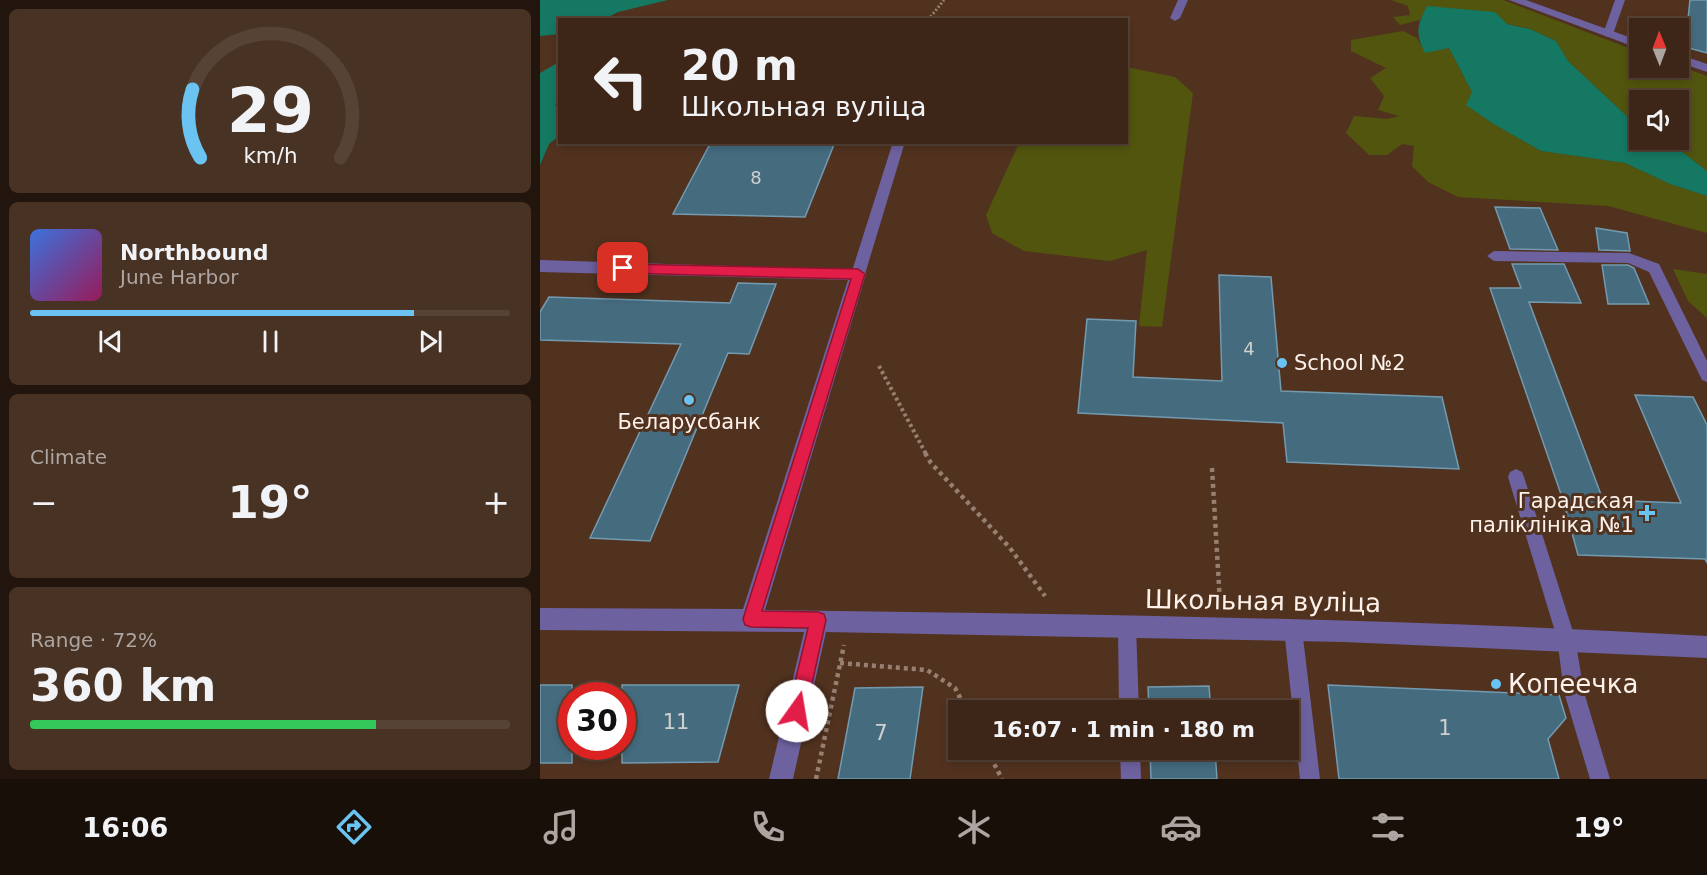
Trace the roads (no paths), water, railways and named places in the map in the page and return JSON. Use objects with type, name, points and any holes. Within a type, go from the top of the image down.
[{"type":"street","points":[[1515,0],[1629,41]]},
{"type":"street","points":[[1689,62],[1707,68]]},
{"type":"street","points":[[540,266],[858,274],[751,619]]},
{"type":"street","name":"Школьная вуліца","points":[[540,619],[751,619],[1293,629],[1566,638],[1707,647]]},
{"type":"street","points":[[781,779],[818,620]]},
{"type":"lane","points":[[1175,18],[1183,0]]},
{"type":"lane","points":[[1608,34],[1620,0]]},
{"type":"lane","points":[[858,274],[898,144]]},
{"type":"lane","points":[[1494,256],[1629,258],[1654,268],[1692,341],[1707,376]]},
{"type":"lane","points":[[1692,341],[1707,345]]},
{"type":"lane","points":[[1516,477],[1566,638],[1574,692],[1599,779]]},
{"type":"lane","points":[[1127,627],[1129,700]]},
{"type":"lane","points":[[1293,629],[1310,779]]},
{"type":"lane","points":[[1130,760],[1131,779]]},
{"type":"water","points":[[540,0],[668,0],[618,12],[607,18],[558,18],[558,34],[540,36]]},
{"type":"water","points":[[1427,6],[1495,12],[1507,24],[1530,29],[1556,41],[1568,61],[1629,118],[1629,150],[1680,150],[1707,171],[1707,196],[1670,184],[1625,163],[1541,151],[1492,123],[1466,105],[1472,92],[1449,48],[1425,53],[1418,30]]},
{"type":"water","points":[[558,63],[558,102],[555,104],[558,110],[558,137],[549,144],[540,165],[540,73]]},
{"type":"place","name":"School №2","points":[[1282,363]]},
{"type":"place","name":"Беларусбанк","points":[[689,400]]},
{"type":"place","name":"Гарадская паліклініка №1","points":[[1647,513]]},
{"type":"place","name":"Копеечка","points":[[1496,684]]}]
